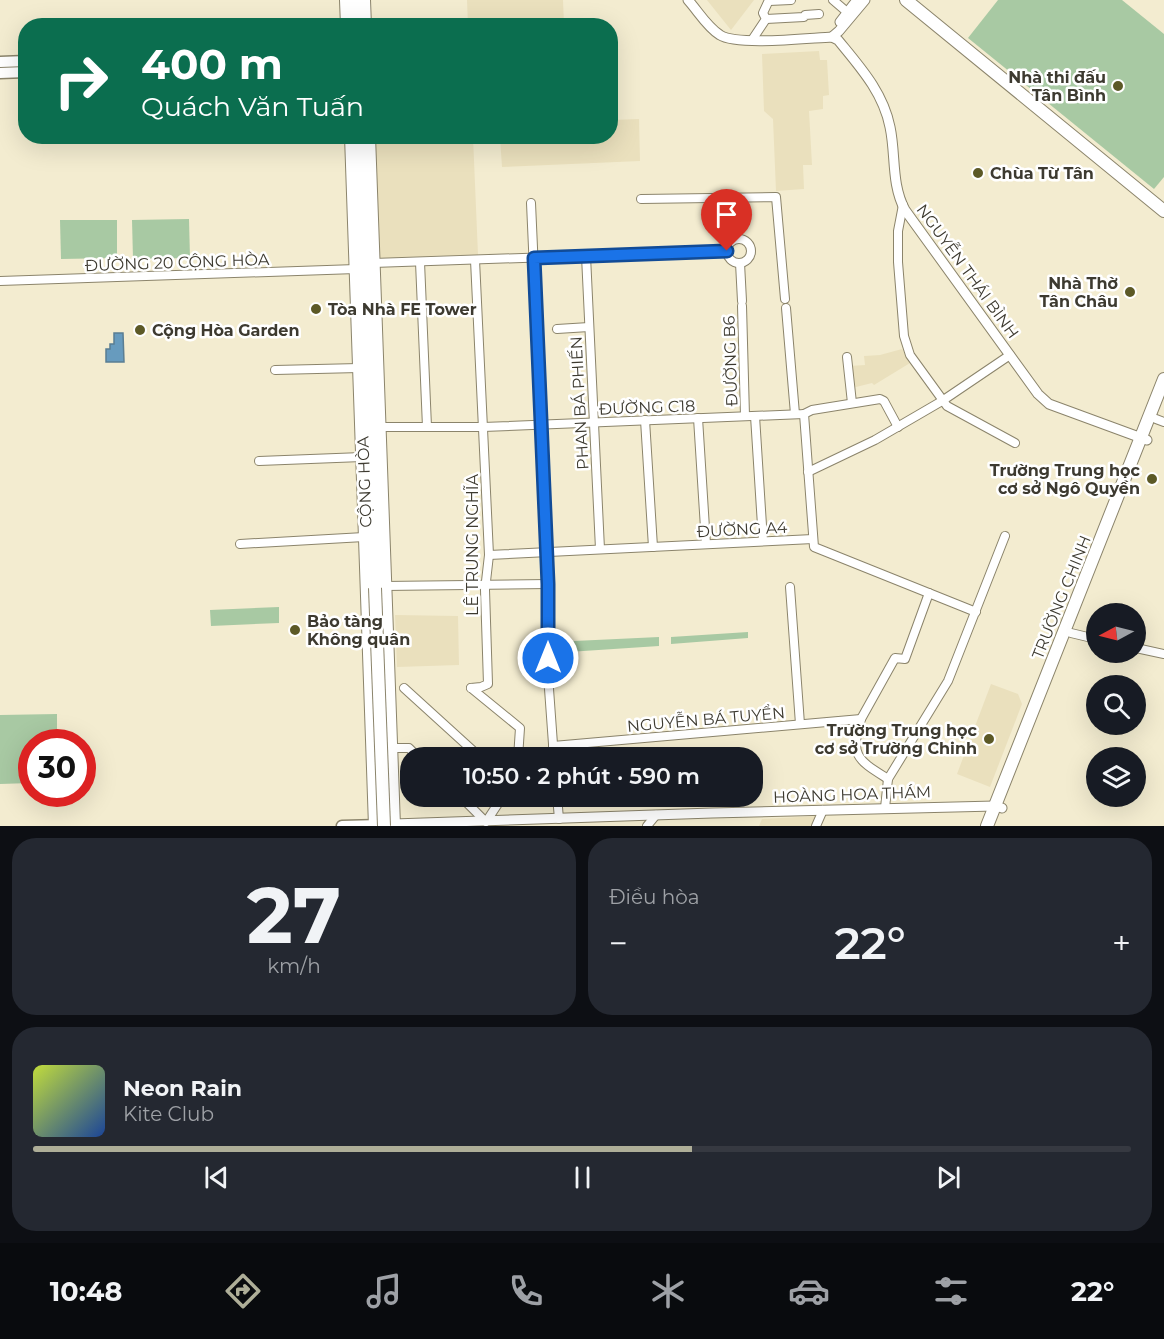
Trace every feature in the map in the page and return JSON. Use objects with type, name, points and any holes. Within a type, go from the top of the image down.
[{"type":"main road","points":[[346,0],[347,18]]},
{"type":"main road","points":[[355,0],[356,18]]},
{"type":"main road","points":[[364,0],[365,18]]},
{"type":"main road","points":[[906,0],[1164,211]]},
{"type":"main road","points":[[0,62],[18,61]]},
{"type":"main road","points":[[0,73],[18,72]]},
{"type":"main road","name":"CỘNG HÒA","points":[[351,144],[374,778],[385,825]]},
{"type":"main road","name":"CỘNG HÒA","points":[[360,144],[380,587],[391,748],[392,778],[385,825]]},
{"type":"main road","name":"CỘNG HÒA","points":[[369,144],[379,427],[380,587]]},
{"type":"main road","name":"TRƯỜNG CHINH","points":[[1020,753],[1071,633],[1144,439],[1164,379]]},
{"type":"main road","name":"TRƯỜNG CHINH","points":[[995,826],[999,807],[1144,439],[1160,420],[1164,398]]},
{"type":"main road","points":[[380,587],[385,825]]},
{"type":"main road","points":[[374,778],[392,778]]},
{"type":"main road","name":"TRƯỜNG CHINH","points":[[987,826],[999,807]]},
{"type":"main road","name":"HOÀNG HOA THÁM","points":[[342,826],[385,825]]},
{"type":"street","points":[[688,0],[713,30],[732,40],[832,37],[840,31],[865,0]]},
{"type":"street","points":[[766,19],[763,13],[769,1],[791,0]]},
{"type":"street","points":[[834,0],[847,12]]},
{"type":"street","points":[[832,37],[835,27],[857,0]]},
{"type":"street","points":[[766,19],[819,14]]},
{"type":"street","points":[[752,40],[766,19]]},
{"type":"street","name":"NGUYỄN THÁI BÌNH","points":[[832,37],[838,40],[865,73],[879,98],[890,125],[896,183],[903,205],[1044,401],[1144,439]]},
{"type":"street","points":[[642,199],[776,197],[795,414]]},
{"type":"street","points":[[531,203],[548,584],[548,675],[554,746]]},
{"type":"street","points":[[903,205],[898,231],[898,262],[905,342],[910,355],[942,401],[952,410],[1015,443]]},
{"type":"street","points":[[739,239],[746,241],[750,247],[750,254],[746,261],[732,260],[727,251],[733,241],[739,239]]},
{"type":"street","points":[[373,263],[727,251]]},
{"type":"street","name":"PHAN BÁ PHIẾN","points":[[586,256],[600,549]]},
{"type":"street","name":"LÊ TRUNG NGHĨA","points":[[475,260],[489,555],[486,585],[488,684],[471,688],[520,728],[519,747]]},
{"type":"street","points":[[420,262],[427,427]]},
{"type":"street","name":"ĐƯỜNG B6","points":[[740,262],[745,416]]},
{"type":"street","name":"ĐƯỜNG 20 CỘNG HÒA","points":[[0,281],[356,269]]},
{"type":"street","points":[[557,329],[589,327]]},
{"type":"street","points":[[808,472],[898,427],[942,401],[1010,355]]},
{"type":"street","points":[[847,357],[852,403]]},
{"type":"street","points":[[275,370],[359,368]]},
{"type":"street","name":"ĐƯỜNG C18","points":[[379,427],[483,427],[804,414],[812,410],[882,399],[898,427]]},
{"type":"street","points":[[804,414],[814,547],[976,612]]},
{"type":"street","name":"ĐƯỜNG B6","points":[[755,416],[763,541]]},
{"type":"street","points":[[698,418],[706,544]]},
{"type":"street","points":[[645,420],[653,547]]},
{"type":"street","points":[[259,461],[362,458]]},
{"type":"street","points":[[885,808],[888,779],[948,681],[1005,536]]},
{"type":"street","points":[[240,544],[364,537]]},
{"type":"street","name":"ĐƯỜNG A4","points":[[489,555],[813,539]]},
{"type":"street","points":[[380,587],[548,584]]},
{"type":"street","points":[[790,587],[800,724]]},
{"type":"street","points":[[888,779],[865,765],[857,755],[856,737],[861,719],[895,658],[905,659],[929,593]]},
{"type":"street","points":[[1071,633],[1086,637]]},
{"type":"street","points":[[1146,650],[1164,654]]},
{"type":"street","points":[[404,688],[470,747]]},
{"type":"street","name":"NGUYỄN BÁ TUYỂN","points":[[554,746],[861,719]]},
{"type":"street","points":[[391,748],[400,748]]},
{"type":"street","points":[[471,807],[486,822],[496,807]]},
{"type":"street","points":[[558,807],[559,819]]},
{"type":"street","name":"HOÀNG HOA THÁM","points":[[385,825],[885,808],[999,807]]},
{"type":"street","points":[[816,826],[823,810]]},
{"type":"street","points":[[647,826],[656,815]]},
{"type":"shaded area","points":[[467,0],[563,0],[564,18],[468,18]]},
{"type":"shaded area","points":[[707,0],[754,0],[731,30]]},
{"type":"shaded area","points":[[819,51],[820,60],[827,60],[829,95],[823,96],[823,109],[809,111],[812,165],[803,165],[804,189],[776,191],[773,119],[764,111],[762,54]]},
{"type":"shaded area","points":[[639,119],[640,161],[502,167],[500,144],[618,144],[618,120]]},
{"type":"shaded area","points":[[374,144],[473,144],[478,255],[379,259]]},
{"type":"shaded area","points":[[902,349],[910,363],[874,385],[872,383],[852,388],[849,366],[865,365],[864,356],[880,355]]},
{"type":"shaded area","points":[[395,615],[458,616],[459,665],[397,667]]},
{"type":"shaded area","name":"Trường Trung học cơ sở Trường Chinh","points":[[991,684],[1018,694],[1022,704],[990,787],[957,774]]},
{"type":"shaded area","points":[[818,816],[814,826],[759,826],[762,819]]},
{"type":"green space","points":[[998,0],[1122,0],[1164,34],[1164,177],[1154,189],[968,38]]},
{"type":"green space","points":[[189,219],[190,258],[133,259],[132,220]]},
{"type":"green space","points":[[60,220],[117,220],[117,258],[61,259]]},
{"type":"green space","points":[[279,607],[279,623],[211,626],[210,610]]},
{"type":"green space","points":[[748,632],[748,638],[671,644],[671,637]]},
{"type":"green space","points":[[659,637],[659,646],[553,653],[553,642]]},
{"type":"green space","points":[[57,714],[57,729],[18,729],[18,783],[0,784],[0,715]]},
{"type":"water","points":[[114,333],[123,333],[124,362],[106,362],[106,349],[110,349],[110,344],[114,344]]},
{"type":"place","name":"Nhà thi đấu Tân Bình","points":[[1118,86]]},
{"type":"place","name":"Chùa Từ Tân","points":[[978,173]]},
{"type":"place","name":"Nhà Thờ Tân Châu","points":[[1130,292]]},
{"type":"place","name":"Tòa Nhà FE Tower","points":[[316,309]]},
{"type":"place","name":"Cộng Hòa Garden","points":[[140,330]]},
{"type":"place","name":"Trường Trung học cơ sở Ngô Quyền","points":[[1152,479]]},
{"type":"place","name":"Bảo tàng Không quân","points":[[295,630]]},
{"type":"place","name":"Trường Trung học cơ sở Trường Chinh","points":[[989,739]]},
{"type":"route","points":[[548,658],[548,584],[534,258],[727,251]]}]
